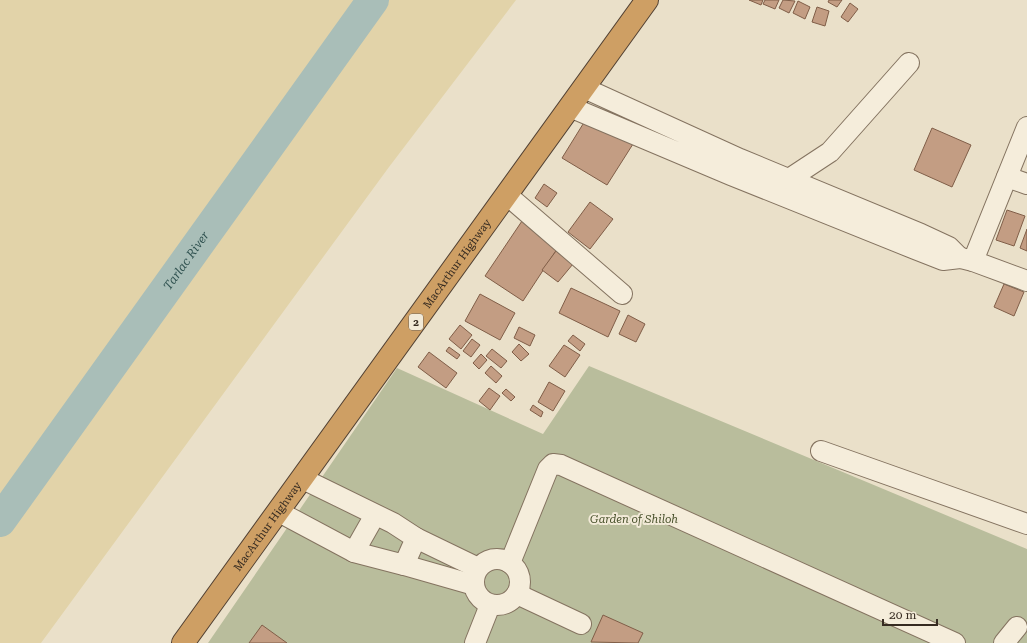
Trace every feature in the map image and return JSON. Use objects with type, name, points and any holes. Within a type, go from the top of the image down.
[{"type":"highway","name":"MacArthur Highway","points":[[183,643],[303,479],[646,0]]},
{"type":"street","points":[[789,180],[830,152],[909,64]]},
{"type":"street","points":[[584,88],[735,167],[789,180],[943,260],[966,259],[1027,281]]},
{"type":"street","points":[[570,107],[735,167],[873,224]]},
{"type":"street","points":[[966,259],[1007,177],[1027,126]]},
{"type":"street","points":[[1007,177],[1027,184]]},
{"type":"street","points":[[507,195],[622,294]]},
{"type":"street","points":[[821,452],[1027,524]]},
{"type":"street","points":[[510,563],[548,469],[553,464],[561,465],[955,643]]},
{"type":"street","points":[[303,479],[393,523],[476,576]]},
{"type":"street","points":[[279,512],[354,552],[404,564],[476,576]]},
{"type":"street","points":[[354,552],[375,515]]},
{"type":"street","points":[[404,564],[416,538]]},
{"type":"street","points":[[497,559],[510,563],[518,574],[519,588],[517,594],[506,604],[490,605],[479,597],[476,576],[483,563],[497,559]]},
{"type":"street","points":[[517,594],[581,624]]},
{"type":"street","points":[[475,643],[490,605]]},
{"type":"street","points":[[1004,643],[1017,627]]},
{"type":"sand","points":[[0,0],[516,0],[389,167],[41,643],[0,643]]},
{"type":"green space","name":"Garden of Shiloh","points":[[589,366],[1027,549],[1027,643],[208,643],[397,368],[543,434]]},
{"type":"building","points":[[749,0],[763,0],[761,5]]},
{"type":"building","points":[[765,0],[779,0],[775,9],[763,4]]},
{"type":"building","points":[[783,0],[795,1],[789,13],[779,8]]},
{"type":"building","points":[[829,0],[842,0],[837,7],[828,2]]},
{"type":"building","points":[[798,1],[810,7],[805,19],[793,13]]},
{"type":"building","points":[[850,3],[858,9],[848,22],[841,17]]},
{"type":"building","points":[[817,7],[829,11],[825,26],[812,22]]},
{"type":"building","points":[[588,116],[633,144],[607,185],[562,158]]},
{"type":"building","points":[[932,128],[971,145],[952,187],[914,170]]},
{"type":"building","points":[[544,184],[557,193],[547,207],[535,198]]},
{"type":"building","points":[[590,202],[613,219],[590,249],[568,232]]},
{"type":"building","points":[[1007,210],[1025,216],[1014,246],[996,240]]},
{"type":"building","points":[[522,221],[559,246],[523,301],[485,276]]},
{"type":"building","points":[[1027,229],[1027,251],[1020,248]]},
{"type":"building","points":[[556,251],[573,264],[558,282],[542,270]]},
{"type":"building","points":[[1004,284],[1024,292],[1014,316],[994,307]]},
{"type":"building","points":[[571,288],[620,311],[608,337],[559,313]]},
{"type":"building","points":[[480,294],[515,313],[500,340],[465,321]]},
{"type":"building","points":[[628,315],[645,324],[636,342],[619,334]]},
{"type":"building","points":[[460,325],[472,335],[461,349],[449,339]]},
{"type":"building","points":[[519,327],[535,335],[530,346],[514,338]]},
{"type":"building","points":[[573,335],[585,344],[580,351],[568,341]]},
{"type":"building","points":[[472,339],[480,345],[471,357],[463,351]]},
{"type":"building","points":[[519,344],[529,354],[521,361],[512,352]]},
{"type":"building","points":[[564,345],[580,355],[565,377],[549,366]]},
{"type":"building","points":[[449,347],[460,355],[457,359],[446,351]]},
{"type":"building","points":[[492,349],[507,361],[501,368],[486,356]]},
{"type":"building","points":[[429,352],[457,373],[446,388],[418,367]]},
{"type":"building","points":[[481,354],[487,360],[479,369],[473,363]]},
{"type":"building","points":[[491,366],[502,376],[496,383],[485,373]]},
{"type":"building","points":[[549,382],[565,391],[553,411],[538,402]]},
{"type":"building","points":[[489,388],[500,396],[490,410],[479,401]]},
{"type":"building","points":[[506,389],[515,397],[511,401],[502,393]]},
{"type":"building","points":[[533,405],[543,412],[541,417],[530,410]]},
{"type":"building","points":[[603,615],[643,633],[638,643],[591,642]]},
{"type":"building","points":[[262,625],[287,643],[249,643]]},
{"type":"waterway","name":"Tarlac River","points":[[0,521],[373,0]]}]
